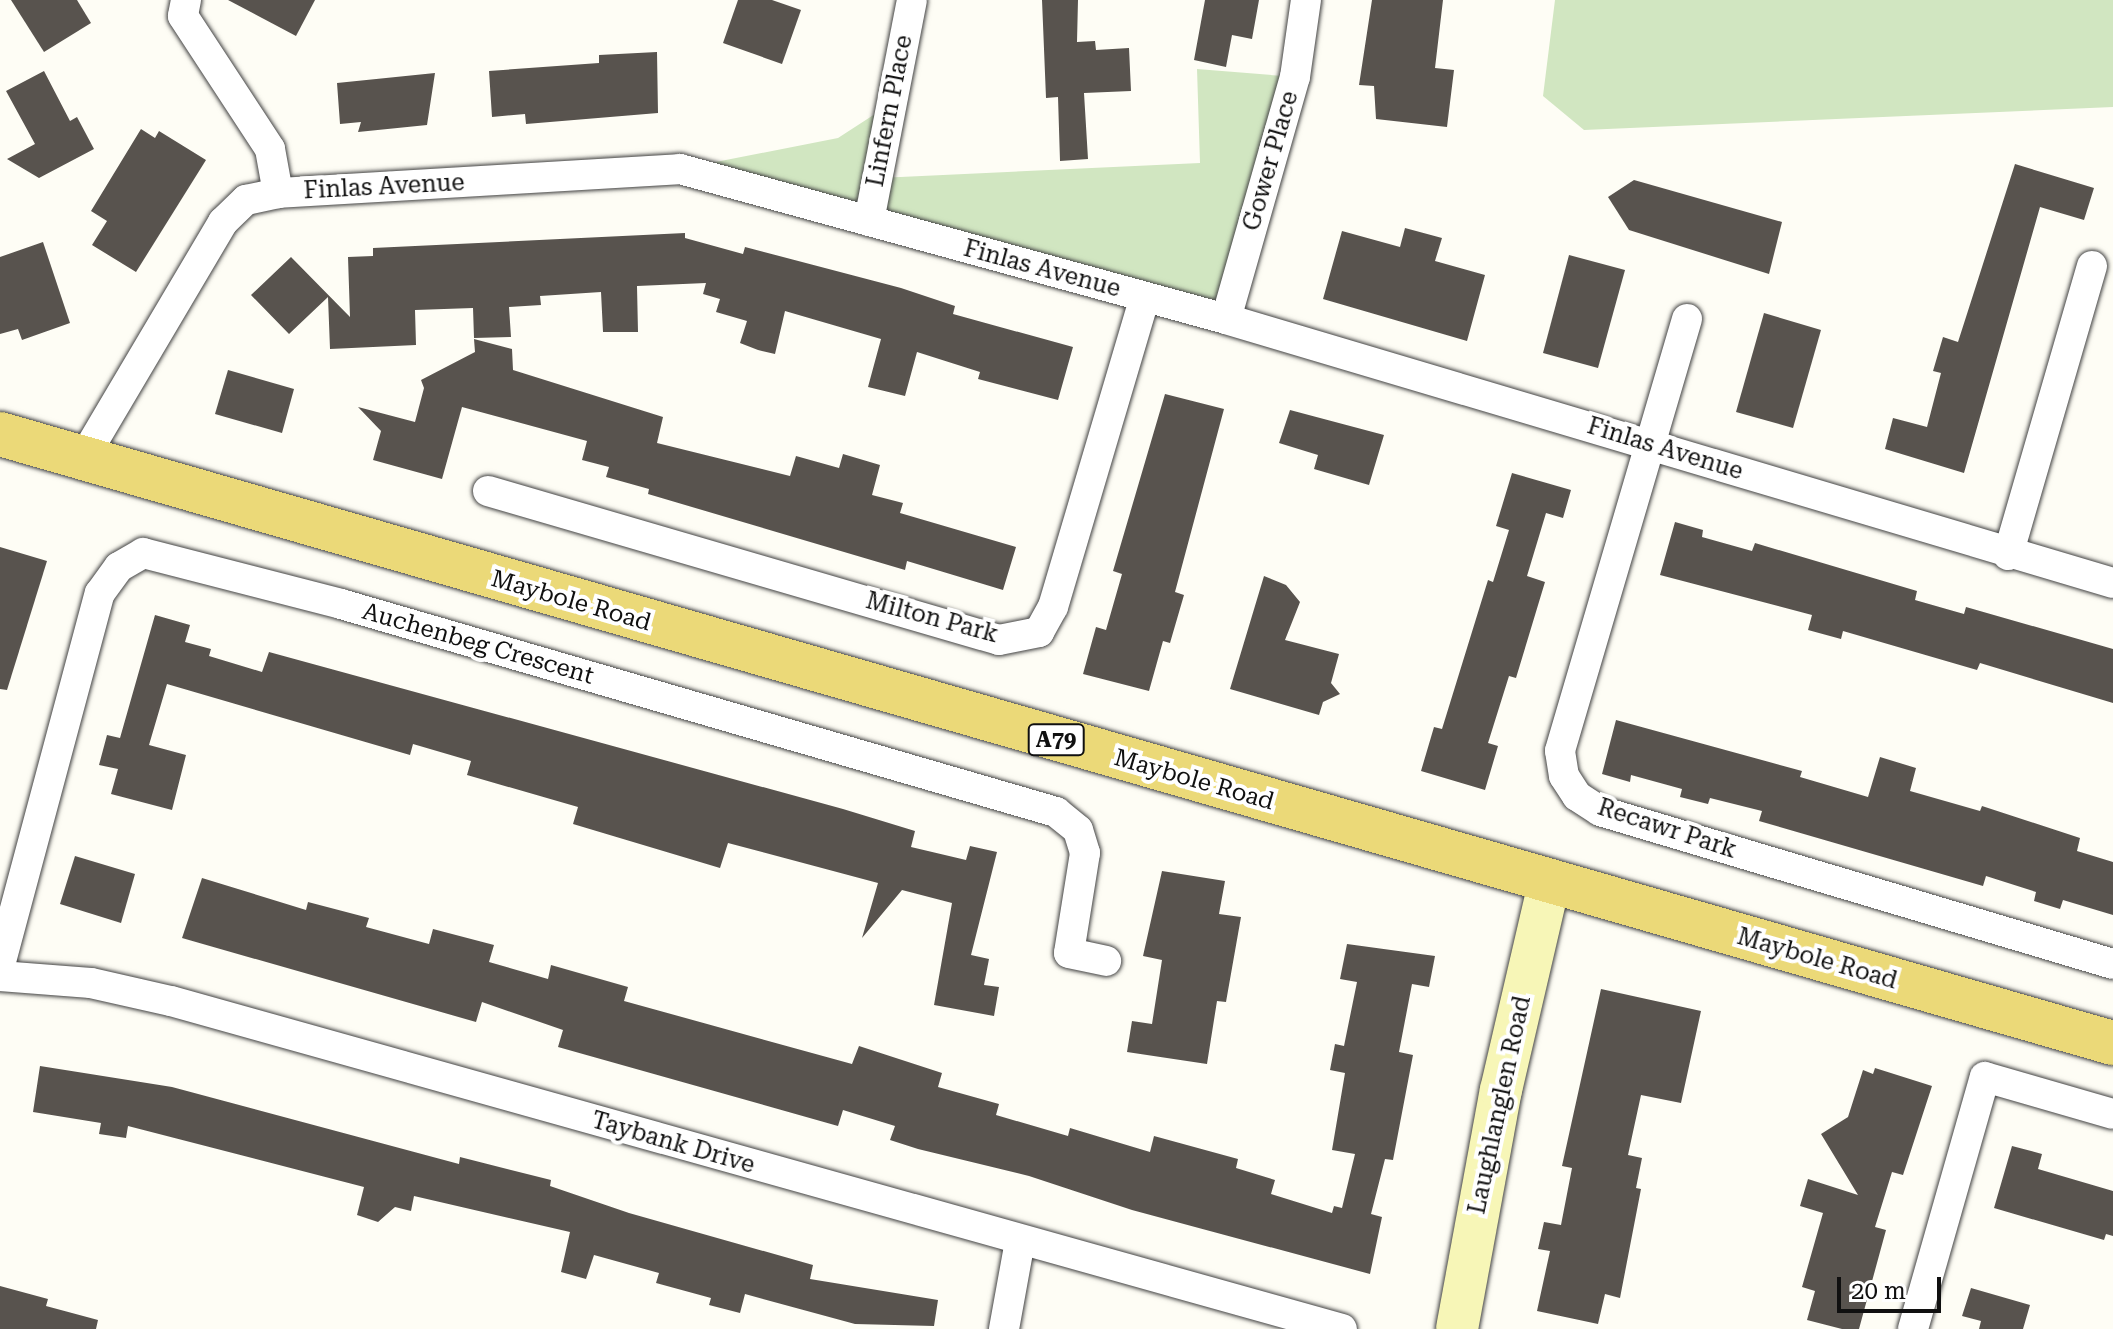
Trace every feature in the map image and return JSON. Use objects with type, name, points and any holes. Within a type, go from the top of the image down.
[{"type":"main road","name":"Maybole Road","points":[[0,434],[1549,883],[2113,1043]]},
{"type":"street","points":[[186,0],[183,16],[270,149],[278,193]]},
{"type":"street","name":"Linfern Place","points":[[869,221],[912,0]]},
{"type":"street","name":"Gower Place","points":[[1226,319],[1295,77],[1306,0]]},
{"type":"street","name":"Finlas Avenue","points":[[84,457],[223,222],[246,200],[278,193],[680,169],[1226,319],[1648,443],[2008,555],[2113,583]]},
{"type":"street","points":[[2008,555],[2092,266]]},
{"type":"street","name":"Milton Park","points":[[488,491],[999,640],[1039,632],[1053,607],[1145,297]]},
{"type":"street","name":"Recawr Park","points":[[1687,319],[1648,443],[1560,751],[1564,776],[1577,796],[1600,811],[2113,964]]},
{"type":"street","name":"Auchenbeg Crescent","points":[[0,965],[100,593],[119,567],[143,553],[341,604],[1056,812],[1078,830],[1085,853],[1069,953],[1106,961]]},
{"type":"street","name":"Laughlanglen Road","points":[[1457,1329],[1501,1090],[1549,883]]},
{"type":"street","name":"Taybank Drive","points":[[0,976],[91,983],[171,1001],[1342,1329]]},
{"type":"street","points":[[1913,1329],[1985,1077],[2113,1114]]},
{"type":"street","points":[[1004,1329],[1020,1241]]},
{"type":"green space","points":[[1555,0],[2113,0],[2113,107],[1584,130],[1543,96]]},
{"type":"green space","points":[[1197,69],[1295,77],[1226,319],[680,169],[838,138],[892,103],[879,178],[1200,163]]},
{"type":"building","points":[[11,0],[77,0],[91,23],[44,52]]},
{"type":"building","points":[[228,0],[315,0],[296,36]]},
{"type":"building","points":[[738,0],[772,0],[801,10],[782,64],[723,43]]},
{"type":"building","points":[[1042,0],[1078,0],[1077,42],[1095,41],[1096,50],[1129,48],[1131,91],[1084,93],[1088,159],[1060,161],[1058,97],[1046,98]]},
{"type":"building","points":[[1205,0],[1259,0],[1252,39],[1232,35],[1226,67],[1194,60]]},
{"type":"building","points":[[1372,0],[1443,0],[1435,68],[1454,70],[1447,127],[1376,119],[1374,86],[1359,85]]},
{"type":"building","points":[[657,52],[658,113],[526,124],[525,114],[492,117],[489,71],[599,63],[599,55]]},
{"type":"building","points":[[44,71],[70,121],[77,117],[94,149],[39,178],[7,159],[35,144],[6,91]]},
{"type":"building","points":[[435,73],[427,125],[358,132],[361,122],[340,124],[337,83]]},
{"type":"building","points":[[141,129],[155,138],[159,131],[206,160],[136,272],[92,245],[107,221],[91,211]]},
{"type":"building","points":[[2015,164],[2094,188],[2084,220],[2040,207],[1964,473],[1885,449],[1893,418],[1927,427],[1941,373],[1933,371],[1943,337],[1958,342]]},
{"type":"building","points":[[1634,180],[1782,222],[1769,274],[1629,230],[1608,197]]},
{"type":"building","points":[[1405,228],[1442,238],[1435,261],[1485,275],[1467,341],[1323,299],[1342,231],[1400,247]]},
{"type":"building","points":[[685,233],[685,238],[743,254],[745,247],[901,288],[955,306],[953,314],[1073,347],[1058,400],[978,379],[980,372],[917,352],[905,396],[868,387],[881,339],[785,311],[775,354],[758,350],[740,343],[747,321],[716,312],[720,299],[703,294],[706,283],[637,286],[638,332],[603,332],[601,292],[540,296],[541,305],[509,307],[511,337],[474,338],[473,308],[415,310],[416,345],[330,349],[328,297],[289,334],[251,295],[291,257],[350,317],[348,257],[373,256],[373,248]]},
{"type":"building","points":[[43,242],[70,323],[22,340],[18,329],[0,334],[0,257]]},
{"type":"building","points":[[1569,255],[1625,270],[1598,368],[1543,353]]},
{"type":"building","points":[[1764,313],[1821,330],[1793,428],[1736,412]]},
{"type":"building","points":[[474,339],[512,349],[513,370],[663,417],[657,443],[790,476],[796,456],[839,468],[843,454],[880,465],[872,495],[903,503],[900,513],[1016,547],[1003,590],[907,561],[905,570],[648,494],[649,489],[606,477],[609,467],[582,460],[587,441],[462,407],[442,479],[373,460],[381,431],[358,407],[415,422],[424,388],[421,380],[475,352]]},
{"type":"building","points":[[228,370],[294,389],[282,433],[215,414]]},
{"type":"building","points":[[1165,394],[1224,409],[1175,592],[1184,595],[1170,643],[1163,641],[1149,691],[1083,674],[1096,627],[1106,630],[1122,574],[1113,571]]},
{"type":"building","points":[[1290,410],[1384,435],[1369,485],[1314,469],[1318,455],[1279,443]]},
{"type":"building","points":[[1512,473],[1571,490],[1563,518],[1546,513],[1527,576],[1545,582],[1516,678],[1509,676],[1488,743],[1498,746],[1485,790],[1421,771],[1434,727],[1442,729],[1488,580],[1493,582],[1509,530],[1496,526]]},
{"type":"building","points":[[1675,522],[1703,530],[1702,537],[1752,551],[1755,543],[1917,591],[1915,600],[1964,614],[1966,607],[2113,649],[2113,703],[1980,663],[1977,670],[1843,631],[1841,639],[1808,630],[1812,615],[1660,575]]},
{"type":"building","points":[[0,547],[47,561],[7,690],[0,689]]},
{"type":"building","points":[[1264,576],[1286,585],[1300,602],[1285,640],[1339,654],[1331,683],[1340,694],[1323,702],[1319,715],[1230,689]]},
{"type":"building","points":[[155,615],[190,625],[185,642],[211,649],[209,656],[262,672],[269,652],[843,809],[915,831],[911,847],[966,860],[970,846],[997,852],[971,955],[989,959],[984,985],[999,987],[994,1016],[934,1005],[952,903],[902,890],[862,938],[878,883],[728,843],[720,868],[573,824],[578,807],[467,775],[471,761],[413,744],[410,755],[167,684],[149,745],[186,755],[172,810],[111,794],[118,769],[99,765],[107,735],[120,738]]},
{"type":"building","points":[[1616,720],[1802,771],[1800,777],[1868,797],[1880,757],[1916,768],[1910,791],[1980,811],[1982,806],[2080,838],[2077,851],[2113,862],[2113,915],[2063,900],[2060,909],[2034,901],[2036,892],[1986,876],[1983,886],[1759,821],[1762,811],[1710,798],[1708,804],[1680,797],[1682,789],[1631,775],[1630,782],[1602,774]]},
{"type":"building","points":[[75,856],[135,874],[121,923],[60,904]]},
{"type":"building","points":[[1162,871],[1225,881],[1219,914],[1241,917],[1226,1002],[1217,1001],[1207,1064],[1127,1052],[1132,1021],[1152,1024],[1162,960],[1143,956]]},
{"type":"building","points":[[202,878],[306,910],[308,902],[369,918],[366,927],[429,944],[433,929],[494,945],[489,962],[548,979],[551,965],[628,987],[624,1001],[852,1064],[859,1046],[942,1073],[938,1087],[999,1104],[996,1115],[1068,1136],[1070,1128],[1150,1152],[1154,1136],[1238,1159],[1236,1168],[1275,1180],[1271,1194],[1332,1213],[1334,1206],[1342,1208],[1355,1154],[1332,1150],[1345,1073],[1330,1070],[1335,1044],[1344,1046],[1357,982],[1340,979],[1347,944],[1435,956],[1429,987],[1412,984],[1399,1052],[1413,1055],[1393,1160],[1385,1159],[1371,1214],[1382,1217],[1370,1274],[1132,1210],[1029,1176],[918,1149],[890,1140],[895,1126],[843,1110],[838,1126],[558,1047],[563,1030],[482,1002],[476,1022],[182,938]]},
{"type":"building","points":[[1601,989],[1701,1011],[1681,1103],[1641,1095],[1628,1155],[1642,1158],[1636,1188],[1641,1189],[1620,1298],[1605,1294],[1598,1324],[1537,1311],[1550,1251],[1538,1249],[1544,1222],[1561,1225],[1572,1168],[1562,1166]]},
{"type":"building","points":[[40,1066],[172,1087],[459,1164],[460,1157],[551,1180],[550,1186],[629,1213],[813,1265],[810,1279],[938,1300],[934,1326],[855,1324],[745,1294],[740,1313],[709,1305],[711,1298],[656,1283],[659,1273],[594,1255],[586,1279],[561,1272],[570,1232],[414,1196],[411,1211],[395,1207],[378,1222],[357,1215],[364,1187],[128,1126],[126,1138],[99,1134],[101,1123],[33,1112]]},
{"type":"building","points":[[1875,1068],[1932,1086],[1903,1175],[1892,1172],[1875,1227],[1886,1230],[1859,1329],[1842,1329],[1807,1320],[1815,1291],[1802,1287],[1823,1213],[1800,1206],[1808,1179],[1858,1195],[1821,1134],[1848,1117],[1863,1070],[1873,1074]]},
{"type":"building","points":[[2012,1146],[2042,1154],[2038,1169],[2113,1191],[2113,1236],[2106,1234],[2104,1240],[1994,1208]]},
{"type":"building","points":[[0,1286],[48,1299],[46,1306],[98,1320],[96,1329],[0,1329]]},
{"type":"building","points":[[1971,1288],[2030,1305],[2023,1329],[1979,1329],[1981,1321],[1962,1316]]}]
